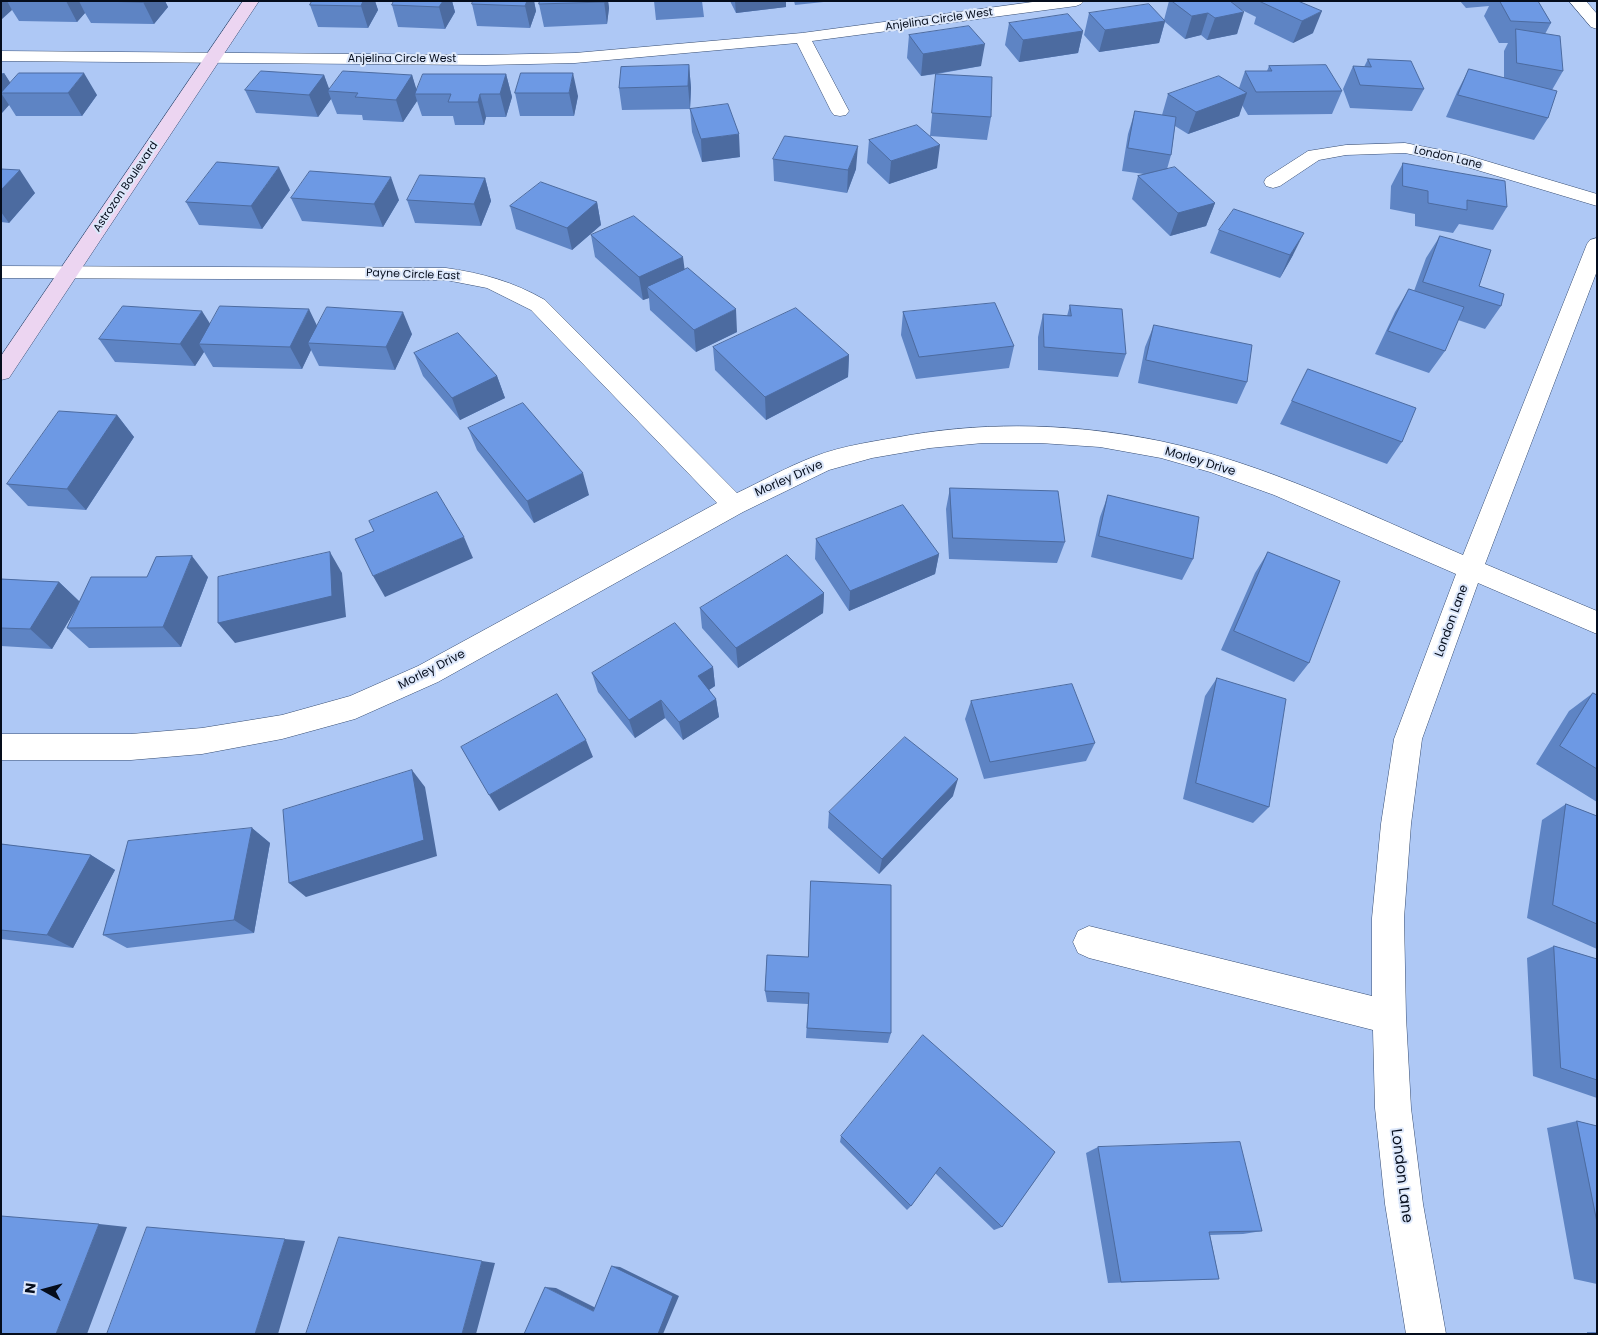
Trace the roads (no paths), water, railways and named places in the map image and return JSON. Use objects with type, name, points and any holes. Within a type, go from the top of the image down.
[{"type":"main road","name":"Astrozon Boulevard","points":[[1,373],[251,1]]},
{"type":"street","name":"Anjelina Circle West","points":[[1,56],[527,60],[626,55],[802,38],[1076,1]]},
{"type":"street","points":[[1578,3],[1597,5]]},
{"type":"street","points":[[1578,3],[1597,24]]},
{"type":"street","points":[[802,38],[840,111]]},
{"type":"street","name":"London Lane","points":[[1273,182],[1314,155],[1346,150],[1405,148],[1460,159],[1597,200]]},
{"type":"street","name":"London Lane","points":[[1426,1334],[1404,1204],[1393,1108],[1389,1017],[1388,918],[1396,824],[1408,738],[1470,570],[1597,244]]},
{"type":"street","name":"Payne Circle East","points":[[1,272],[446,274],[480,278],[513,290],[538,305],[734,505]]},
{"type":"street","name":"Morley Drive","points":[[1,747],[131,747],[202,741],[282,727],[355,707],[428,674],[734,505],[822,464],[872,450],[930,440],[983,435],[1040,435],[1100,439],[1162,450],[1216,465],[1283,489],[1597,623]]},
{"type":"street","points":[[1089,942],[1389,1017]]}]
